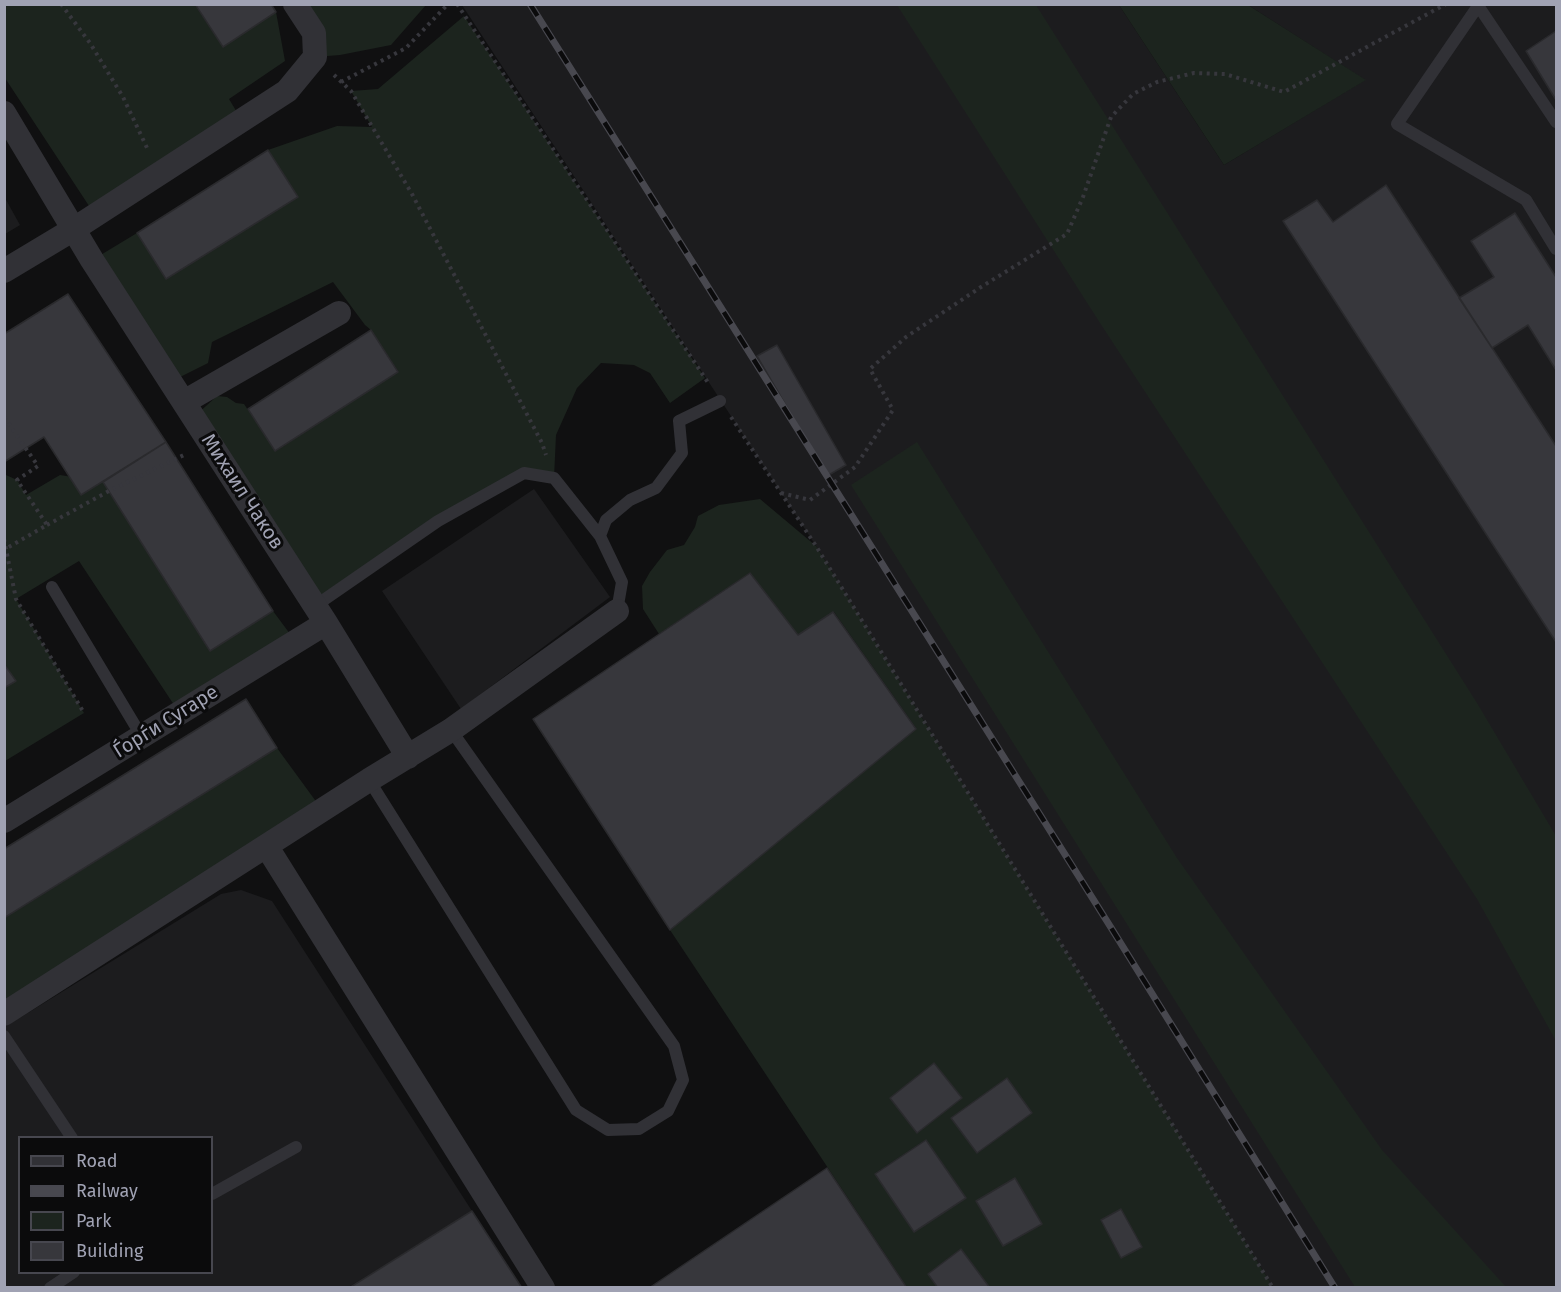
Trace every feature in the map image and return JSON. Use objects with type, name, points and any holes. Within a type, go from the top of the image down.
[{"type":"street","points":[[4,271],[74,229],[287,91],[315,57],[314,33],[295,4]]},
{"type":"street","name":"Михаил Чаков","points":[[4,113],[74,229],[321,614],[408,757]]},
{"type":"street","points":[[184,402],[339,313]]},
{"type":"street","points":[[4,1014],[451,730],[617,610]]},
{"type":"street","name":"Ѓорѓи Сугаре","points":[[4,820],[142,737],[321,614]]},
{"type":"street","points":[[267,847],[543,1287]]},
{"type":"lane","points":[[1557,122],[1478,5],[1397,124],[1527,200],[1557,249]]},
{"type":"lane","points":[[600,536],[606,520],[630,500],[657,488],[682,453],[679,421],[720,401]]},
{"type":"lane","points":[[321,614],[438,521],[524,473],[554,478],[600,536],[622,582],[617,610]]},
{"type":"lane","points":[[52,587],[142,737]]},
{"type":"lane","points":[[369,780],[576,1110],[608,1130],[639,1129],[668,1111],[683,1080],[674,1046],[451,730]]},
{"type":"lane","points":[[4,1036],[71,1136]]},
{"type":"lane","points":[[213,1193],[296,1147]]},
{"type":"lane","points":[[50,1287],[71,1274]]},
{"type":"path","points":[[61,4],[90,43],[123,97],[159,173]]},
{"type":"path","points":[[341,82],[406,48],[448,4]]},
{"type":"path","points":[[457,4],[816,546],[1273,1287]]},
{"type":"path","points":[[781,493],[810,500],[855,467],[893,410],[870,369],[906,337],[1067,234],[1083,197],[1111,117],[1132,94],[1157,82],[1194,73],[1225,74],[1284,92],[1446,4]]},
{"type":"path","points":[[315,57],[351,91],[412,194],[542,443],[554,478]]},
{"type":"path","points":[[4,417],[38,466],[16,480],[47,525]]},
{"type":"path","points":[[7,548],[125,484]]},
{"type":"path","points":[[4,539],[16,598],[84,713]]},
{"type":"shaded area","points":[[462,5],[1119,5],[1224,165],[1365,80],[1248,5],[1556,5],[1556,1287],[1273,1287],[816,546]]},
{"type":"shaded area","points":[[5,198],[20,225],[4,234]]},
{"type":"shaded area","points":[[534,489],[610,597],[461,709],[382,591]]},
{"type":"shaded area","points":[[241,890],[272,901],[472,1211],[349,1287],[5,1288],[5,1027],[221,894]]},
{"type":"green space","points":[[4,5],[195,5],[223,47],[276,12],[285,61],[229,99],[241,119],[93,212],[5,78]]},
{"type":"green space","points":[[295,5],[426,5],[391,45],[340,55],[315,57]]},
{"type":"green space","points":[[897,5],[1036,5],[1477,703],[1556,836],[1556,1041],[1477,899],[1100,323]]},
{"type":"green space","points":[[1119,5],[1248,5],[1366,80],[1224,165]]},
{"type":"green space","points":[[464,16],[705,378],[670,403],[650,373],[634,365],[601,363],[577,388],[556,435],[554,478],[523,473],[317,603],[195,416],[217,396],[227,397],[236,403],[244,404],[276,451],[398,371],[371,330],[333,282],[212,342],[208,363],[172,381],[94,259],[137,233],[166,279],[297,197],[268,150],[337,126],[372,127],[351,91],[378,89]]},
{"type":"green space","points":[[917,442],[1177,858],[1382,1150],[1506,1287],[1355,1287],[851,485]]},
{"type":"green space","points":[[6,475],[17,480],[26,495],[60,475],[103,482],[210,651],[273,611],[296,642],[180,714],[79,561],[16,599],[84,713],[5,761],[5,688],[15,681],[5,664]]},
{"type":"green space","points":[[760,499],[816,546],[1273,1287],[907,1287],[670,930],[916,728],[834,612],[798,635],[750,573],[659,634],[643,609],[642,586],[650,572],[667,550],[684,545],[695,527],[698,516],[719,505]]},
{"type":"green space","points":[[277,748],[323,811],[5,1014],[5,918]]},
{"type":"building","points":[[195,4],[271,4],[276,12],[223,47]]},
{"type":"building","points":[[1556,31],[1556,100],[1526,51]]},
{"type":"building","points":[[268,150],[298,197],[166,279],[137,233]]},
{"type":"building","points":[[1386,185],[1556,446],[1556,642],[1283,221],[1317,200],[1333,222]]},
{"type":"building","points":[[1515,213],[1556,277],[1556,370],[1528,325],[1492,348],[1459,298],[1494,277],[1471,241]]},
{"type":"building","points":[[68,294],[166,442],[81,495],[44,437],[4,462],[4,334]]},
{"type":"building","points":[[371,330],[398,372],[275,451],[248,409]]},
{"type":"building","points":[[777,345],[846,465],[827,476],[757,356]]},
{"type":"building","points":[[166,442],[273,611],[210,651],[103,482]]},
{"type":"building","points":[[750,573],[798,635],[833,612],[916,729],[670,930],[533,719]]},
{"type":"building","points":[[4,664],[16,681],[4,688]]},
{"type":"building","points":[[246,699],[277,748],[4,918],[4,849]]},
{"type":"building","points":[[934,1063],[962,1098],[917,1133],[890,1098]]},
{"type":"building","points":[[1007,1078],[1032,1113],[977,1153],[951,1118]]},
{"type":"building","points":[[926,1140],[966,1198],[914,1232],[875,1174]]},
{"type":"building","points":[[827,1168],[907,1288],[649,1288]]},
{"type":"building","points":[[1015,1178],[1042,1224],[1003,1246],[976,1201]]},
{"type":"building","points":[[1121,1209],[1142,1247],[1121,1258],[1101,1220]]},
{"type":"building","points":[[472,1211],[522,1288],[349,1288]]},
{"type":"building","points":[[961,1249],[990,1288],[938,1288],[928,1274]]},
{"type":"railway","points":[[530,4],[1335,1288]]}]
